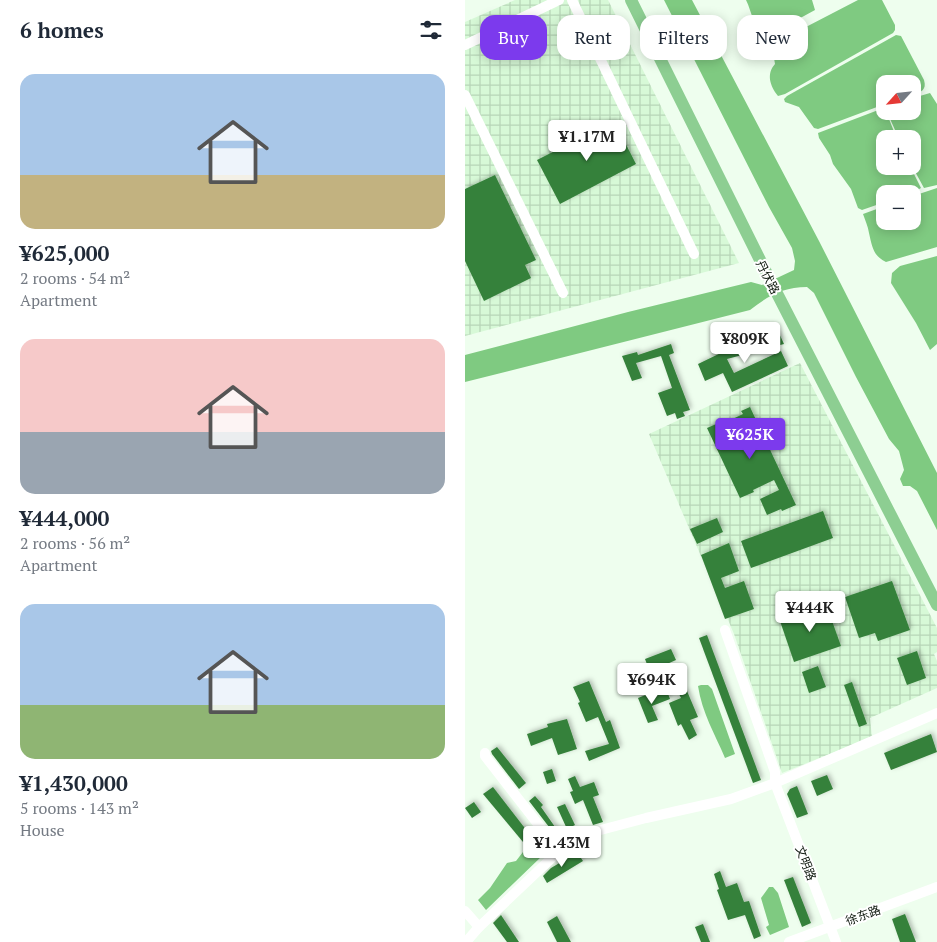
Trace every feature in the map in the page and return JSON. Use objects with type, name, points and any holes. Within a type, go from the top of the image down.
[{"type":"main road","name":"丹伏路","points":[[631,0],[766,272],[937,605]]},
{"type":"street","points":[[465,45],[559,0]]},
{"type":"street","points":[[572,0],[695,254]]},
{"type":"street","points":[[465,96],[563,293]]},
{"type":"street","name":"文明路","points":[[725,630],[775,772],[775,783],[836,942]]},
{"type":"street","points":[[466,942],[479,927],[559,851],[578,836],[646,818],[731,799],[775,783],[937,713]]},
{"type":"street","points":[[485,753],[485,756],[559,851]]},
{"type":"street","name":"徐东路","points":[[789,942],[937,888]]},
{"type":"street","points":[[465,911],[479,927]]},
{"type":"shaded area","points":[[515,0],[608,0],[615,15],[557,15],[557,60],[630,60],[630,44],[739,263],[465,336],[465,22],[480,15],[480,60],[547,60],[547,15],[481,15]]},
{"type":"shaded area","points":[[664,0],[692,0],[700,15],[672,15]]},
{"type":"shaded area","points":[[746,0],[812,0],[815,10],[806,15],[752,15]]},
{"type":"shaded area","points":[[858,0],[882,0],[895,25],[895,30],[893,33],[785,94],[778,96],[770,80],[772,68],[775,64],[774,60],[808,60],[808,26]]},
{"type":"shaded area","points":[[896,35],[901,36],[924,80],[925,86],[921,92],[921,75],[876,75],[876,107],[818,129],[814,128],[799,107],[785,102],[784,99]]},
{"type":"shaded area","points":[[694,60],[724,60],[819,241],[937,473],[937,530],[917,491],[910,486],[903,486],[900,479],[904,470],[899,451],[889,439],[814,293],[807,287],[798,287],[776,293],[750,310],[465,382],[465,355],[751,282],[762,285],[794,270],[795,261],[792,248],[769,207]]},
{"type":"shaded area","points":[[930,93],[937,104],[937,185],[924,188],[917,175],[921,175],[921,130],[895,130],[891,120],[921,120],[921,96]]},
{"type":"shaded area","points":[[876,111],[876,120],[889,120],[893,130],[876,130],[876,175],[914,175],[920,185],[876,185],[876,205],[862,210],[858,208],[851,189],[833,164],[818,133]]},
{"type":"shaded area","points":[[937,188],[937,247],[886,262],[882,260],[874,250],[863,214],[876,209],[876,230],[921,230],[921,193]]},
{"type":"shaded area","points":[[937,256],[937,344],[930,350],[891,283],[892,273],[900,266]]},
{"type":"shaded area","points":[[800,363],[937,628],[937,652],[934,654],[937,661],[937,688],[870,718],[872,737],[782,773],[734,634],[649,434]]},
{"type":"shaded area","points":[[708,685],[712,689],[735,754],[725,758],[709,723],[700,696],[698,686]]},
{"type":"shaded area","points":[[544,837],[548,843],[542,856],[486,910],[478,900],[490,888],[507,863],[516,861],[533,839]]},
{"type":"shaded area","points":[[769,887],[773,887],[778,893],[789,927],[770,935],[766,927],[769,925],[761,898]]},
{"type":"building","points":[[614,121],[636,164],[560,204],[537,160]]},
{"type":"building","points":[[495,175],[536,260],[525,265],[531,278],[484,301],[465,261],[465,189]]},
{"type":"building","points":[[779,333],[784,344],[727,359],[734,373],[781,351],[788,366],[732,392],[723,373],[705,381],[698,364],[727,350],[764,340]]},
{"type":"building","points":[[671,344],[674,353],[669,355],[690,410],[683,412],[685,416],[677,419],[675,413],[667,416],[658,393],[672,388],[661,356],[636,363],[642,378],[632,381],[622,356],[637,352],[638,355]]},
{"type":"building","points":[[750,407],[796,505],[767,515],[760,499],[779,490],[774,480],[740,498],[707,428],[721,422],[722,424],[743,414],[741,411]]},
{"type":"building","points":[[823,511],[833,538],[751,568],[741,541]]},
{"type":"building","points":[[717,518],[723,532],[697,544],[690,529]]},
{"type":"building","points":[[729,543],[739,571],[721,578],[725,588],[744,581],[754,609],[725,619],[701,555]]},
{"type":"building","points":[[892,581],[910,630],[878,641],[875,633],[859,638],[845,597]]},
{"type":"building","points":[[826,604],[841,646],[794,662],[780,621]]},
{"type":"building","points":[[707,635],[761,780],[753,783],[699,638]]},
{"type":"building","points":[[671,649],[676,660],[658,668],[659,672],[651,675],[645,659]]},
{"type":"building","points":[[917,651],[926,678],[907,685],[897,658]]},
{"type":"building","points":[[818,666],[826,687],[809,693],[802,672]]},
{"type":"building","points":[[589,681],[606,722],[610,720],[620,748],[589,761],[585,751],[609,744],[598,717],[586,722],[578,703],[580,702],[573,687]]},
{"type":"building","points":[[852,682],[867,724],[859,727],[844,685]]},
{"type":"building","points":[[667,691],[670,699],[652,706],[658,720],[648,723],[638,698],[648,694],[649,698]]},
{"type":"building","points":[[687,691],[698,717],[690,720],[697,735],[689,740],[681,724],[678,726],[669,703],[681,698],[679,694]]},
{"type":"building","points":[[567,719],[577,749],[558,755],[552,738],[531,746],[527,734],[548,727],[547,724]]},
{"type":"building","points":[[931,734],[937,752],[891,770],[884,753]]},
{"type":"building","points":[[497,747],[526,783],[519,789],[492,754],[491,751]]},
{"type":"building","points":[[552,769],[556,781],[547,784],[543,772]]},
{"type":"building","points":[[827,775],[833,789],[817,796],[811,781]]},
{"type":"building","points":[[575,776],[580,787],[594,782],[599,795],[593,797],[603,822],[593,825],[583,800],[575,804],[570,792],[573,791],[568,779]]},
{"type":"building","points":[[797,786],[808,814],[797,818],[787,794],[790,789]]},
{"type":"building","points":[[493,787],[531,836],[523,842],[483,794]]},
{"type":"building","points":[[535,796],[543,805],[541,807],[560,834],[556,836],[529,801]]},
{"type":"building","points":[[474,802],[481,812],[472,818],[465,808]]},
{"type":"building","points":[[565,804],[575,825],[567,829],[557,807]]},
{"type":"building","points":[[573,855],[575,857],[579,855],[583,861],[547,883],[543,876],[551,868]]},
{"type":"building","points":[[720,871],[726,887],[737,883],[744,902],[749,901],[761,936],[754,939],[745,915],[728,920],[717,890],[719,889],[714,874]]},
{"type":"building","points":[[793,877],[811,923],[802,927],[784,880]]},
{"type":"building","points":[[905,914],[916,942],[900,942],[892,919]]},
{"type":"building","points":[[501,915],[519,942],[507,942],[493,923]]},
{"type":"building","points":[[557,916],[571,942],[557,942],[547,922]]},
{"type":"building","points":[[703,924],[710,942],[701,942],[695,927]]}]
